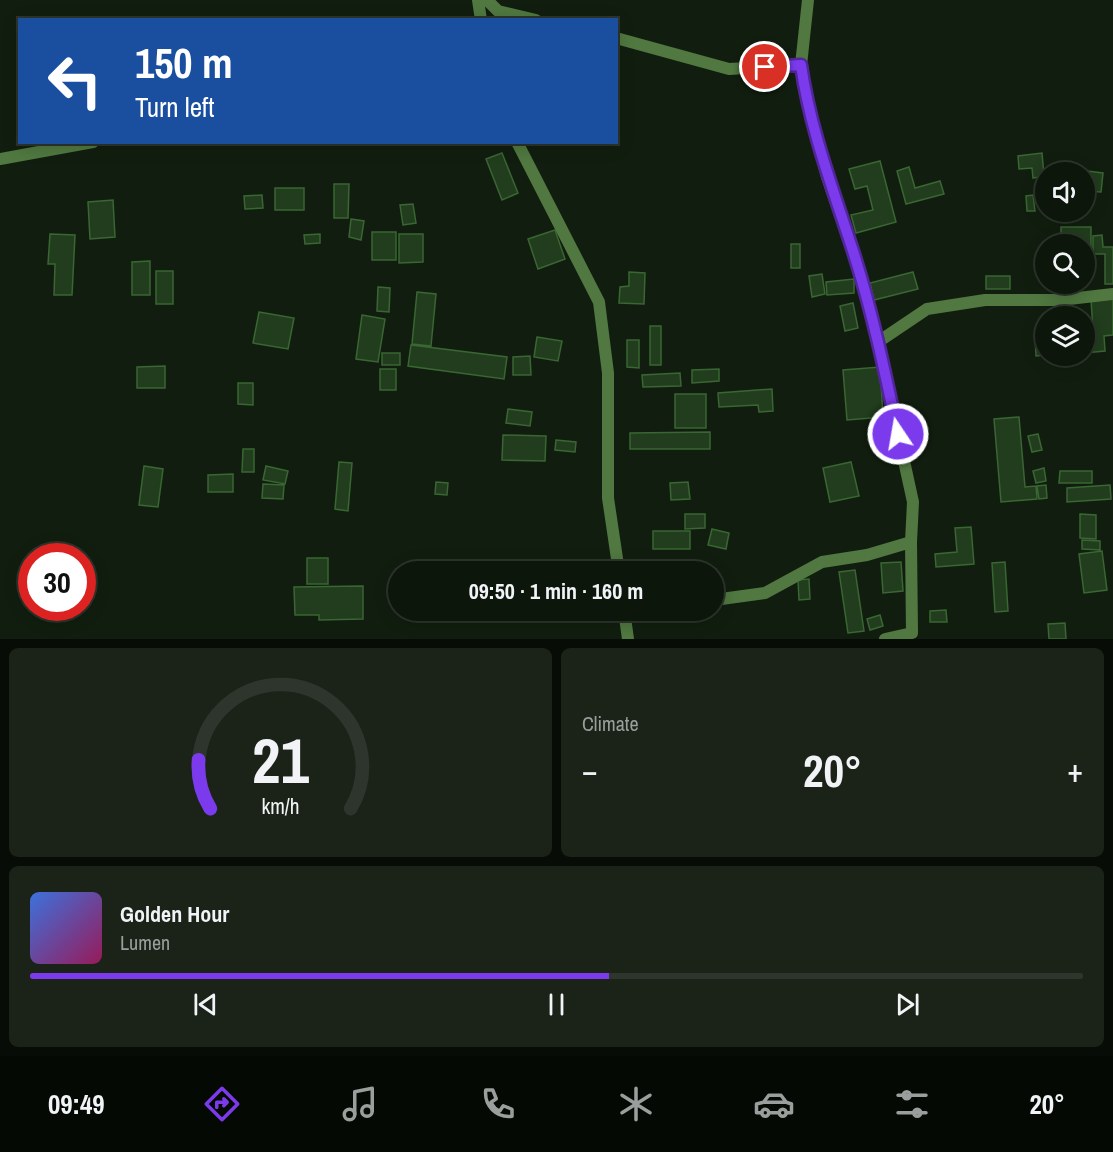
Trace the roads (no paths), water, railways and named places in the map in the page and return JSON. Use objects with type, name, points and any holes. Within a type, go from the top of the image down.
[{"type":"street","points":[[478,0],[481,18]]},
{"type":"street","points":[[487,0],[498,11],[528,18]]},
{"type":"street","points":[[808,0],[801,65],[805,92],[827,177],[853,252],[878,342],[913,502],[912,633],[885,639]]},
{"type":"street","points":[[618,39],[729,69],[801,65]]},
{"type":"street","points":[[0,159],[82,144]]},
{"type":"street","points":[[518,144],[599,302],[608,373],[608,498],[617,561]]},
{"type":"street","points":[[878,342],[927,309],[986,300],[1060,300],[1113,294]]},
{"type":"street","points":[[724,599],[765,593],[822,562],[867,555],[911,542]]},
{"type":"street","points":[[626,621],[628,639]]}]
